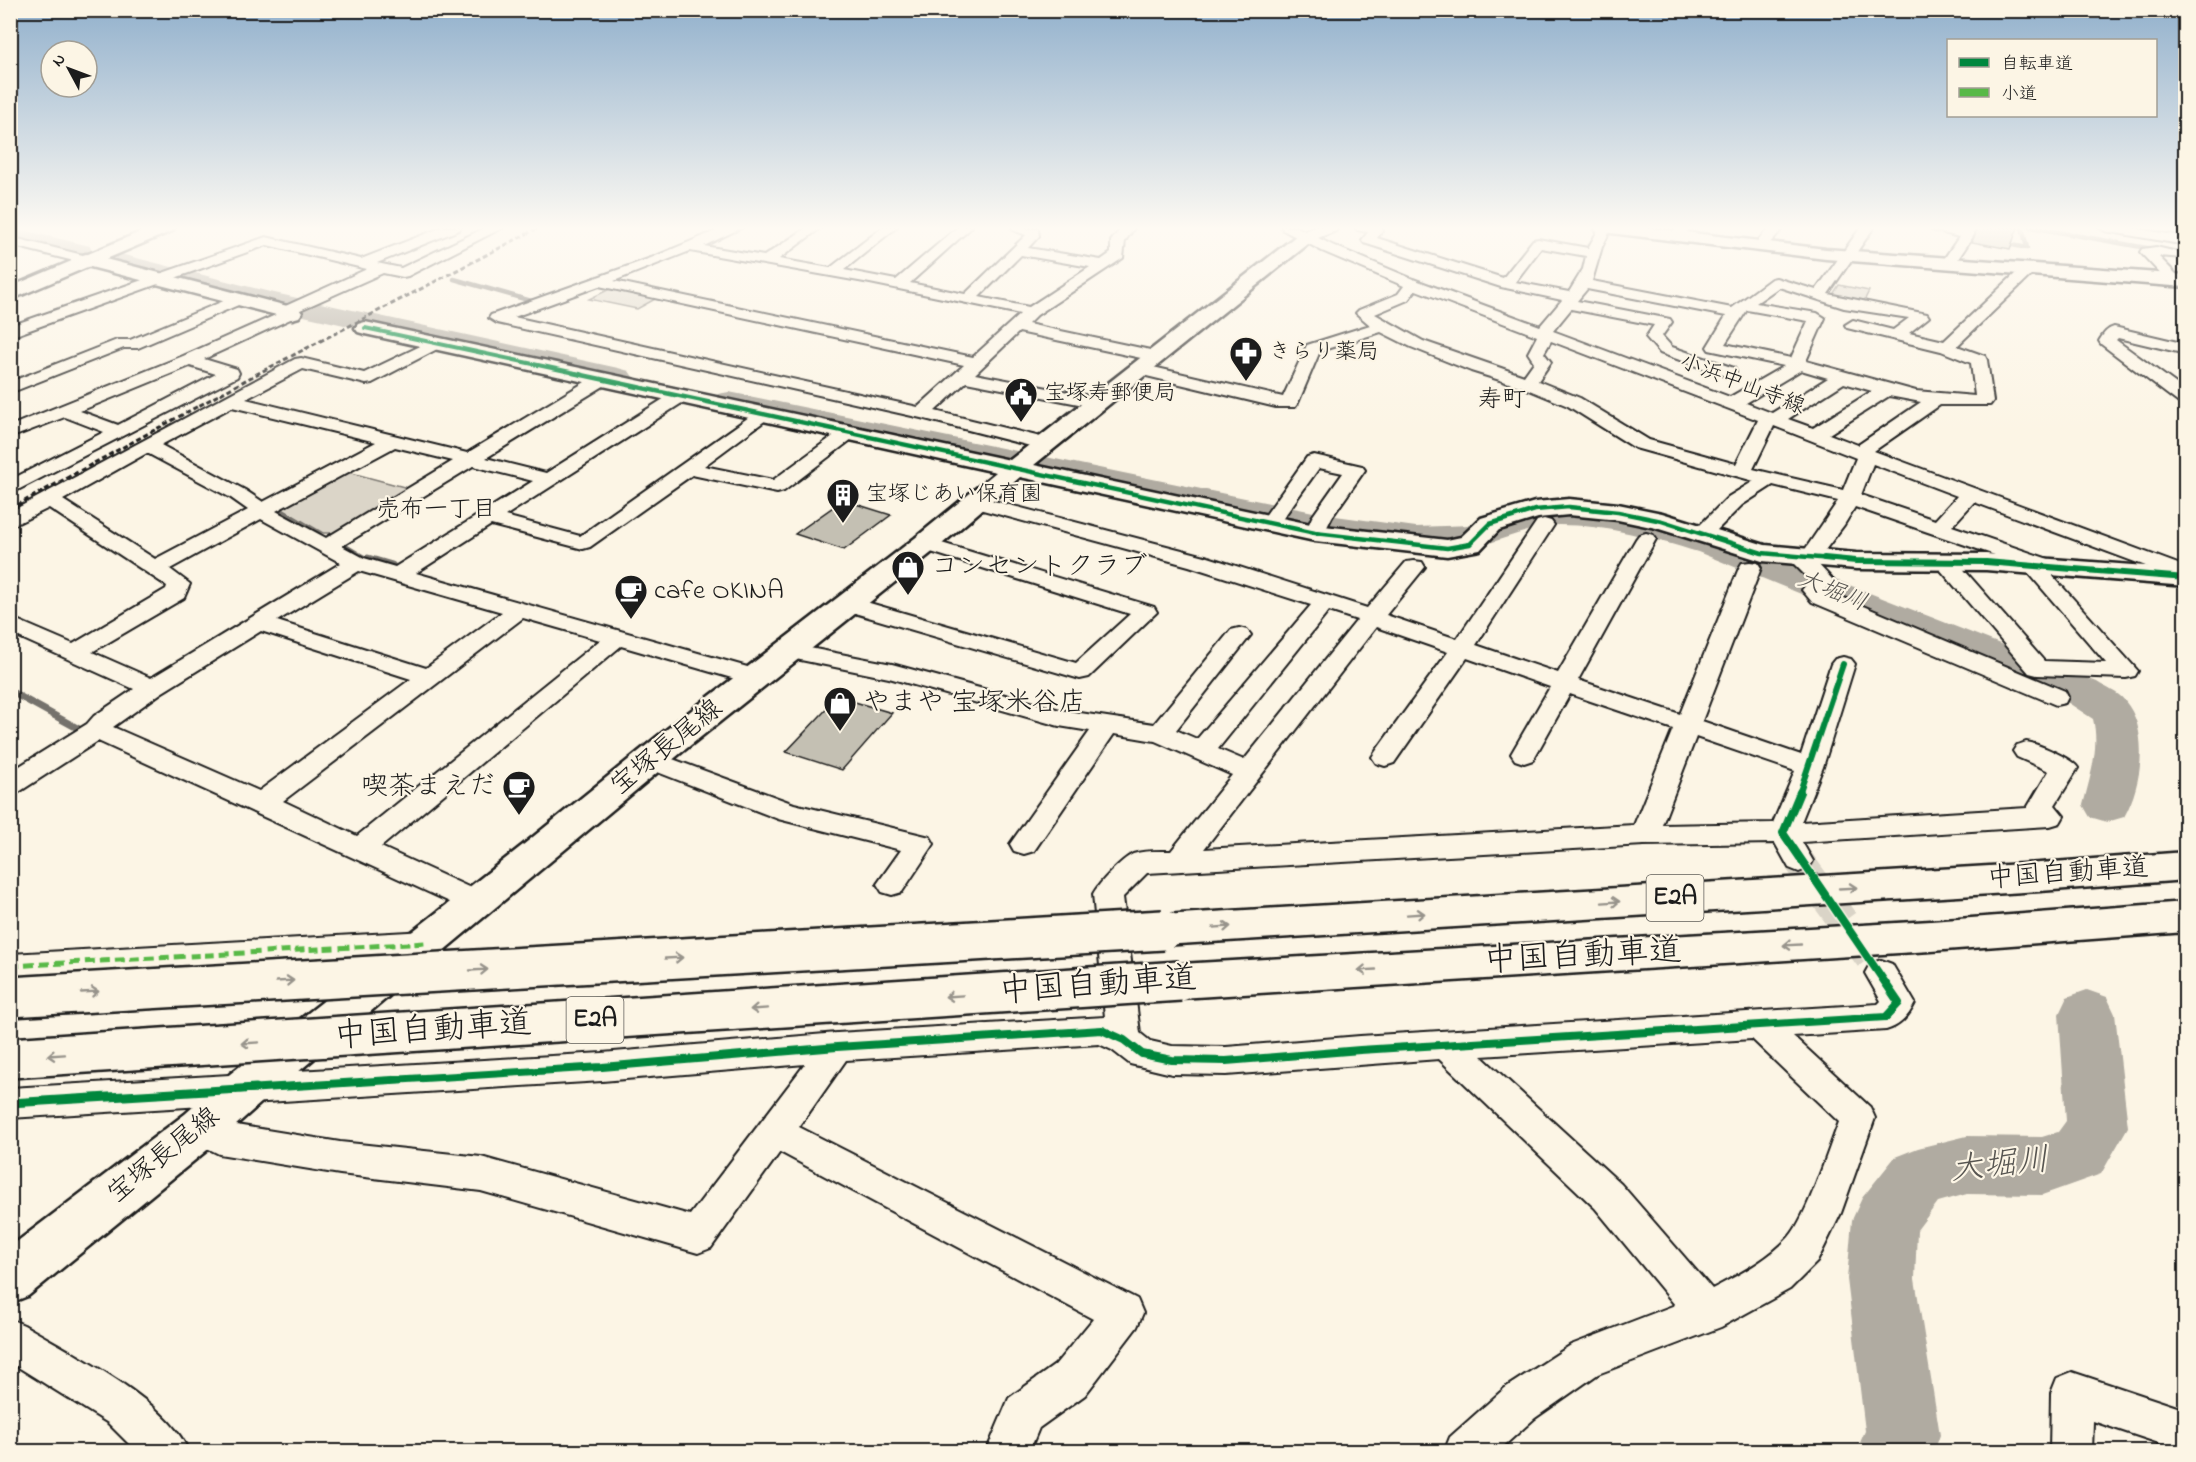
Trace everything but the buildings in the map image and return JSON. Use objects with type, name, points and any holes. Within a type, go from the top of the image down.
[{"type":"main road","points":[[224,295],[238,300],[293,309]]},
{"type":"main road","name":"宝塚長尾線","points":[[10,1278],[201,1128],[246,1088],[651,760],[925,544],[1232,295]]},
{"type":"main road","points":[[365,328],[850,432],[1027,460],[1272,518],[1447,548],[1470,544],[1490,524],[1535,510],[1569,507],[1618,512],[1662,521],[1762,553],[1856,561],[1943,560],[2186,577]]},
{"type":"main road","points":[[2040,878],[2186,854]]},
{"type":"main road","name":"中国自動車道","points":[[10,996],[2040,878],[2186,866]]},
{"type":"main road","name":"中国自動車道","points":[[10,1058],[1180,981],[1932,936],[2186,917]]},
{"type":"main road","points":[[1932,936],[2186,930]]},
{"type":"street","points":[[10,332],[112,295]]},
{"type":"street","points":[[10,433],[189,360],[323,295]]},
{"type":"street","points":[[562,295],[497,318],[922,413],[1027,460]]},
{"type":"street","points":[[661,295],[977,363]]},
{"type":"street","points":[[949,295],[1032,312]]},
{"type":"street","points":[[968,299],[972,295]]},
{"type":"street","points":[[922,413],[1032,312],[1058,295]]},
{"type":"street","points":[[1404,295],[1364,313],[1382,326],[1445,355],[1528,383],[1574,402],[1642,444],[1742,472],[1850,498],[2040,566],[2126,671],[2037,668],[1943,560]]},
{"type":"street","name":"小浜中山寺線","points":[[1443,295],[2186,577]]},
{"type":"street","points":[[1528,383],[1543,363],[1536,353],[1544,334],[1575,295]]},
{"type":"street","points":[[1576,295],[1664,322],[1654,337],[1665,351],[1728,372]]},
{"type":"street","points":[[1578,295],[1739,309],[1817,318],[1947,347],[1962,356],[1979,360],[1984,401],[1960,403],[1886,390],[1797,364],[1715,347],[1739,309],[1758,295]]},
{"type":"street","points":[[1947,347],[2002,295]]},
{"type":"street","points":[[1819,296],[1835,302],[1921,317],[1895,336]]},
{"type":"street","points":[[10,388],[123,343],[132,345],[238,300]]},
{"type":"street","points":[[1730,405],[1797,364],[1817,318],[1835,302]]},
{"type":"street","points":[[1853,325],[1878,308]]},
{"type":"street","points":[[1017,327],[1148,362],[1276,402],[1289,403],[1313,348],[1382,326]]},
{"type":"street","points":[[2186,349],[2114,332],[2107,341],[2186,400]]},
{"type":"street","points":[[10,521],[147,444],[301,363],[366,379],[435,344]]},
{"type":"street","points":[[1694,391],[1754,356]]},
{"type":"street","points":[[10,488],[231,373],[189,360]]},
{"type":"street","points":[[962,376],[1099,402]]},
{"type":"street","points":[[1742,472],[1770,420],[1842,376]]},
{"type":"street","points":[[147,377],[195,391]]},
{"type":"street","points":[[326,547],[601,380]]},
{"type":"street","points":[[1814,436],[1886,390]]},
{"type":"street","points":[[398,575],[679,397]]},
{"type":"street","points":[[1938,399],[1862,455],[1850,498],[1837,521],[1804,556],[1822,580],[1813,590],[1820,597],[2056,697]]},
{"type":"street","points":[[231,401],[548,479]]},
{"type":"street","points":[[65,411],[118,431]]},
{"type":"street","points":[[487,518],[583,543],[765,414]]},
{"type":"street","points":[[688,468],[777,487],[850,432]]},
{"type":"street","points":[[155,568],[392,441]]},
{"type":"street","points":[[147,444],[356,563],[756,677]]},
{"type":"street","points":[[1272,518],[1314,461],[1355,470],[1318,527]]},
{"type":"street","points":[[1703,533],[1736,501],[1770,479]]},
{"type":"street","points":[[1938,529],[1970,494]]},
{"type":"street","points":[[49,500],[179,584],[176,593],[76,652]]},
{"type":"street","points":[[975,502],[1197,561],[1810,767]]},
{"type":"street","points":[[1386,757],[1544,525]]},
{"type":"street","points":[[1524,754],[1646,539]]},
{"type":"street","points":[[849,604],[1080,672],[1146,612],[925,544]]},
{"type":"street","points":[[10,785],[96,730],[103,722],[152,688],[356,563]]},
{"type":"street","points":[[1179,861],[1370,619],[1414,567]]},
{"type":"street","points":[[1644,835],[1750,568]]},
{"type":"street","points":[[1202,751],[1324,603]]},
{"type":"street","points":[[262,803],[519,610]]},
{"type":"street","points":[[259,623],[429,677]]},
{"type":"street","points":[[10,624],[152,688]]},
{"type":"street","points":[[1160,733],[1239,635]]},
{"type":"street","points":[[360,849],[617,638]]},
{"type":"street","points":[[789,651],[892,671],[1059,718],[1160,733],[1248,772]]},
{"type":"street","points":[[1783,833],[1810,767],[1843,664]]},
{"type":"street","points":[[1024,844],[1107,725]]},
{"type":"street","points":[[96,730],[262,803],[476,903]]},
{"type":"street","points":[[1124,1040],[1108,894],[1140,863],[1644,835],[1783,833],[2050,816],[2040,807],[2065,768],[2026,751]]},
{"type":"street","points":[[651,760],[788,812],[920,844],[891,884]]},
{"type":"street","points":[[1783,833],[1799,861]]},
{"type":"street","points":[[10,966],[426,943]]},
{"type":"street","points":[[10,1103],[602,1067],[837,1047],[1102,1030],[1124,1040],[1142,1054],[1172,1060],[1226,1061],[1760,1026],[1886,1017],[1899,1003],[1881,973]]},
{"type":"street","points":[[1465,1452],[1520,1402],[1585,1359],[1707,1313],[1776,1275],[1804,1249],[1822,1213],[1858,1118],[1760,1026]]},
{"type":"street","points":[[1447,1046],[1608,1196],[1707,1313]]},
{"type":"street","points":[[201,1128],[219,1138],[340,1158],[481,1174],[698,1234],[837,1047]]},
{"type":"street","points":[[775,1132],[1123,1313],[1070,1380],[1024,1413],[1007,1452]]},
{"type":"street","points":[[10,1339],[123,1408],[168,1452]]},
{"type":"street","points":[[2072,1452],[2072,1393],[2186,1431]]},
{"type":"shaded area","points":[[597,295],[643,295],[657,298],[637,309],[589,299]]},
{"type":"shaded area","points":[[1832,295],[1867,295],[1864,301]]},
{"type":"shaded area","points":[[348,472],[408,488],[335,533],[323,533],[282,509]]},
{"type":"waterway","name":"大堀川","points":[[249,295],[618,377]]},
{"type":"waterway","points":[[511,295],[535,302]]},
{"type":"waterway","name":"大堀川","points":[[729,401],[1328,526],[1416,538],[1473,536],[1555,514],[1609,518],[1653,527],[1711,544],[2082,692],[2099,703],[2109,710],[2118,730],[2115,770],[2107,805]]},
{"type":"waterway","points":[[277,508],[319,534]]},
{"type":"waterway","points":[[343,545],[373,560]]},
{"type":"waterway","points":[[368,558],[392,565]]},
{"type":"waterway","points":[[10,691],[79,729]]},
{"type":"waterway","name":"大堀川","points":[[1894,1452],[1903,1435],[1881,1279],[1885,1220],[1918,1178],[1967,1165],[2042,1166],[2079,1154],[2097,1127],[2087,1014]]},
{"type":"tunnel","points":[[1799,861],[1881,973]]},
{"type":"railway","points":[[10,509],[255,375],[409,295]]},
{"type":"marked path","points":[[10,966],[426,943]]},
{"type":"cycle path","points":[[365,328],[1315,533],[1447,548],[1470,544],[1490,524],[1535,510],[1569,507],[1618,512],[1662,521],[1762,553],[1856,561],[1986,562],[2186,578]]},
{"type":"cycle path","points":[[10,1103],[602,1067],[837,1047],[1102,1030],[1124,1040],[1142,1054],[1172,1060],[1226,1061],[1360,1050],[1886,1017],[1899,1003],[1810,876],[1783,833],[1810,767],[1843,664]]},
{"type":"place","name":"きらり薬局","points":[[1246,382]]},
{"type":"place","name":"宝塚寿郵便局","points":[[1021,423]]},
{"type":"place","name":"宝塚じあい保育園","points":[[843,524]]},
{"type":"place","name":"コンセントクラブ","points":[[908,596]]},
{"type":"place","name":"cafe OKINA","points":[[631,620]]},
{"type":"place","name":"やまや 宝塚米谷店","points":[[840,732]]},
{"type":"place","name":"喫茶まえだ","points":[[519,816]]},
{"type":"district","name":"寿町","points":[[1502,400]]},
{"type":"district","name":"売布一丁目","points":[[436,510]]}]
